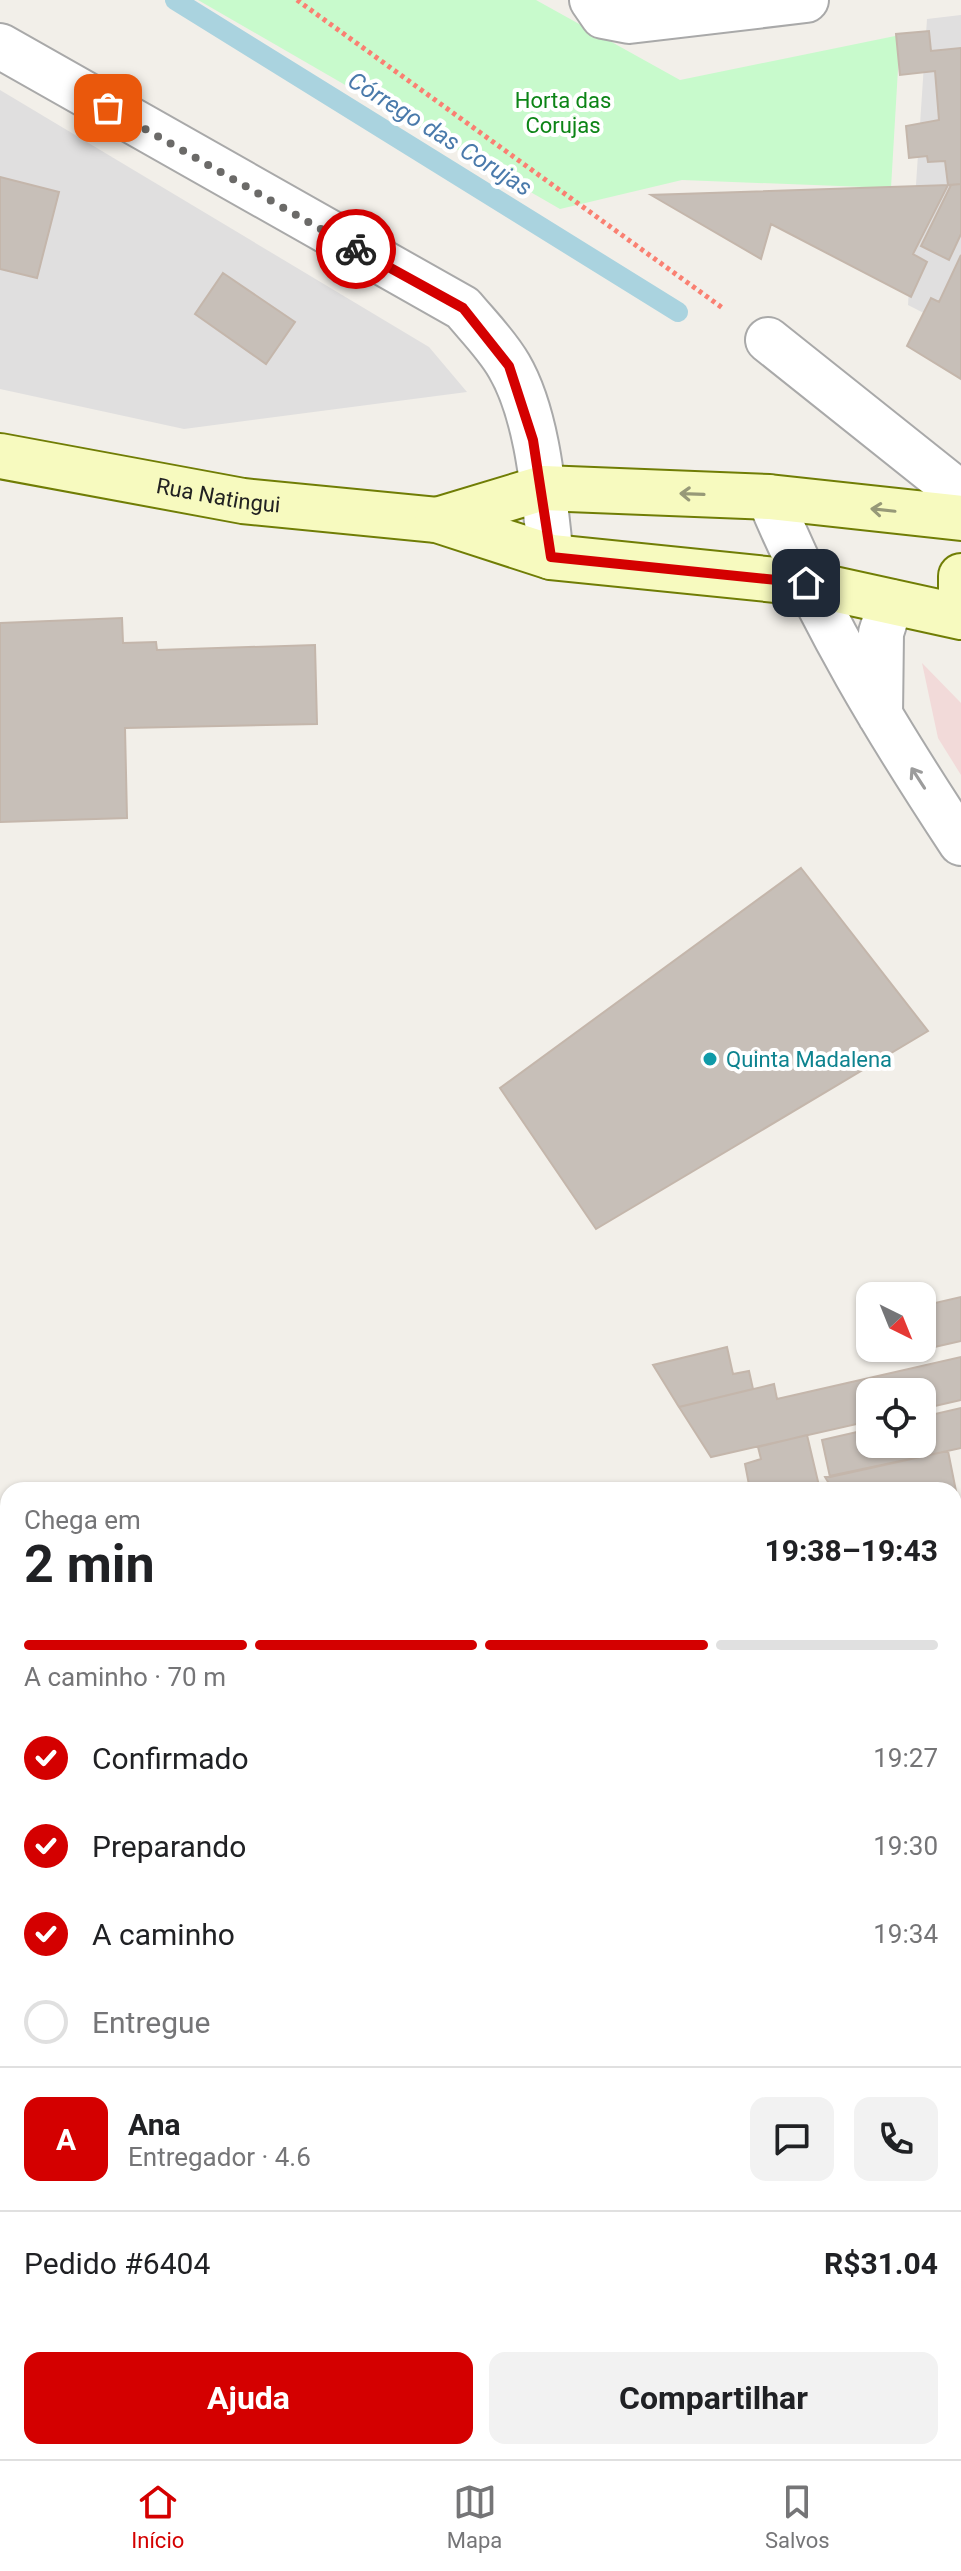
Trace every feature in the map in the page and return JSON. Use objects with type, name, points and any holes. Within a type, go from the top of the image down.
[{"type":"street","points":[[592,0],[603,16],[618,21],[806,0]]},
{"type":"street","points":[[0,46],[463,308],[509,366],[527,417],[543,488],[551,557]]},
{"type":"street","points":[[768,340],[961,494]]},
{"type":"street","name":"Rua Natingui","points":[[0,456],[243,501],[437,520],[551,557],[806,583],[961,617]]},
{"type":"street","name":"Rua Natingui","points":[[437,520],[543,488],[769,497],[961,518]]},
{"type":"street","points":[[769,497],[806,583],[880,717],[961,843]]},
{"type":"street","points":[[961,576],[961,595]]},
{"type":"street","points":[[880,717],[878,661],[881,633],[891,602]]},
{"type":"path","points":[[297,0],[768,340]]},
{"type":"shaded area","points":[[961,15],[961,332],[908,305],[927,19]]},
{"type":"shaded area","points":[[0,90],[429,347],[467,392],[184,429],[0,389]]},
{"type":"shaded area","points":[[922,663],[961,703],[961,775],[938,738]]},
{"type":"green space","name":"Horta das Corujas","points":[[198,0],[536,0],[680,80],[900,35],[891,188],[682,180],[560,209]]},
{"type":"building","points":[[929,31],[931,51],[961,48],[961,184],[948,185],[945,161],[928,162],[927,156],[909,158],[906,126],[939,120],[935,71],[900,75],[896,34]]},
{"type":"building","points":[[0,177],[59,192],[37,278],[0,269]]},
{"type":"building","points":[[961,184],[961,234],[949,260],[921,246],[951,185]]},
{"type":"building","points":[[948,185],[913,254],[927,262],[911,297],[771,224],[761,259],[651,195]]},
{"type":"building","points":[[961,255],[961,379],[907,346],[931,298],[939,302]]},
{"type":"building","points":[[223,273],[295,322],[266,364],[195,314]]},
{"type":"building","points":[[122,618],[123,643],[156,642],[157,650],[315,645],[317,724],[125,728],[127,818],[0,822],[0,623]]},
{"type":"building","name":"Quinta Madalena","points":[[801,868],[928,1031],[596,1229],[500,1088]]},
{"type":"building","points":[[961,1297],[961,1341],[936,1347],[936,1303]]},
{"type":"building","points":[[727,1347],[733,1374],[749,1371],[753,1389],[679,1407],[653,1365]]},
{"type":"building","points":[[961,1357],[961,1400],[936,1406],[936,1378],[869,1378]]},
{"type":"building","points":[[856,1381],[856,1424],[711,1457],[679,1407],[774,1384],[777,1399]]},
{"type":"building","points":[[961,1408],[961,1448],[936,1454],[936,1414]]},
{"type":"building","points":[[856,1432],[856,1458],[916,1458],[830,1477],[822,1440]]},
{"type":"building","points":[[807,1435],[818,1482],[748,1482],[745,1464],[761,1459],[758,1447]]},
{"type":"building","points":[[948,1451],[954,1482],[828,1482],[825,1477],[915,1458],[936,1458],[936,1454]]},
{"type":"waterway","name":"Córrego das Corujas","points":[[175,0],[678,312]]},
{"type":"way so far","points":[[108,108],[356,249]]},
{"type":"place","name":"Quinta Madalena","points":[[710,1059]]},
{"type":"route","points":[[356,249],[463,308],[509,366],[533,440],[543,488],[551,557],[806,583]]}]
